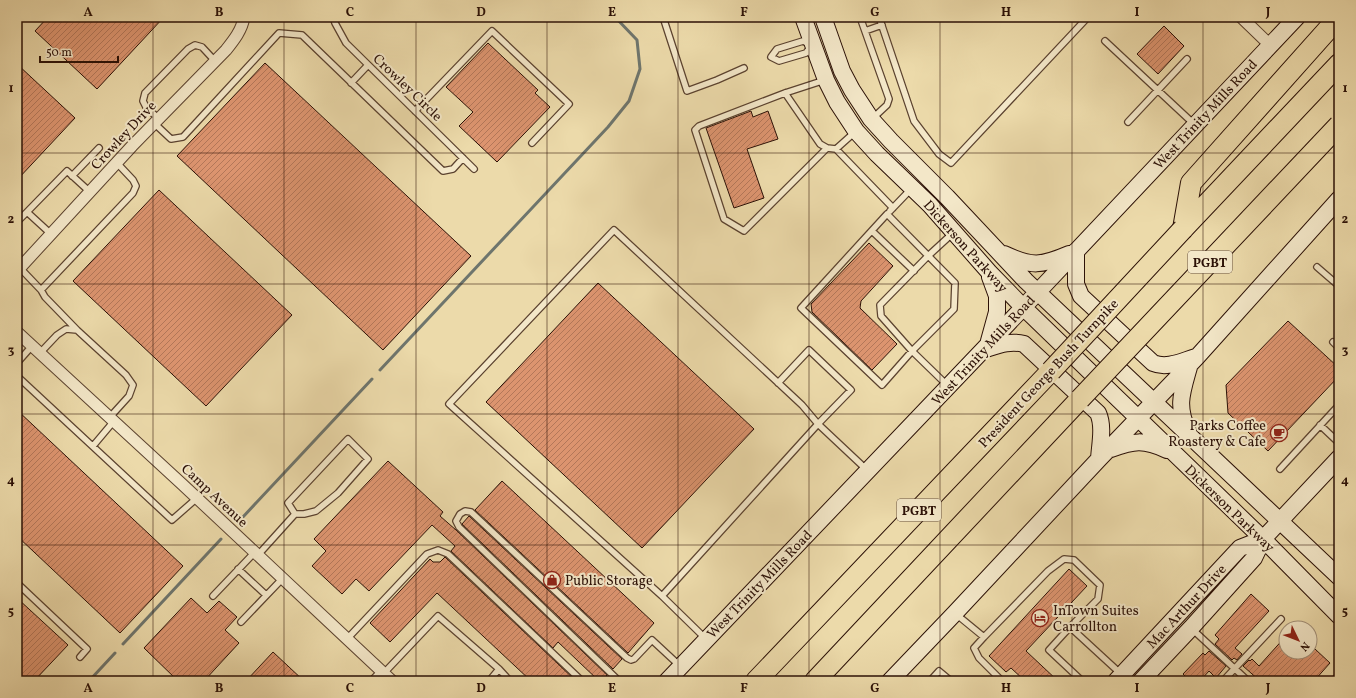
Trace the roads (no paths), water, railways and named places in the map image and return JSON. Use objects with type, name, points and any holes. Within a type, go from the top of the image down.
[{"type":"highway","points":[[1184,229],[1191,183],[1339,17]]},
{"type":"highway","name":"President George Bush Turnpike","points":[[756,681],[1339,64]]},
{"type":"highway","name":"PGBT","points":[[817,679],[1339,125]]},
{"type":"main road","name":"Dickerson Parkway","points":[[803,17],[826,80],[837,102],[856,131],[877,154],[930,204],[989,272],[1023,307],[1137,419],[1263,539],[1339,616]]},
{"type":"main road","name":"Dickerson Parkway","points":[[823,17],[842,71],[852,90],[871,119],[891,141],[948,197],[1037,292],[1339,577]]},
{"type":"main road","name":"West Trinity Mills Road","points":[[667,681],[1297,17]]},
{"type":"main road","points":[[812,45],[829,35]]},
{"type":"main road","points":[[826,80],[842,71]]},
{"type":"main road","points":[[856,131],[871,119]]},
{"type":"main road","points":[[890,681],[1194,360],[1339,199]]},
{"type":"main road","points":[[1000,253],[1031,264],[1050,262],[1076,251],[1076,284],[1081,296],[1153,363],[1166,365],[1194,360]]},
{"type":"main road","points":[[989,272],[997,296],[997,312],[986,346],[1009,343],[1024,344],[1093,408],[1101,419],[1103,455]]},
{"type":"main road","points":[[1189,435],[1182,420],[1180,407],[1183,388],[1194,360]]},
{"type":"main road","points":[[1103,455],[1129,443],[1140,441],[1156,445],[1172,452]]},
{"type":"main road","name":"Mac Arthur Drive","points":[[1141,681],[1254,558],[1263,539],[1339,458]]},
{"type":"main road","name":"Mac Arthur Drive","points":[[1119,678],[1240,548],[1263,539]]},
{"type":"street","name":"Crowley Drive","points":[[18,270],[237,37],[244,17]]},
{"type":"street","points":[[1241,17],[1270,45]]},
{"type":"street","name":"Camp Avenue","points":[[17,332],[197,498],[385,675]]},
{"type":"lane","name":"Crowley Circle","points":[[333,17],[334,23],[346,43],[474,169]]},
{"type":"lane","points":[[663,17],[687,91],[744,68]]},
{"type":"lane","points":[[860,17],[889,99],[887,105],[871,119]]},
{"type":"lane","points":[[880,17],[914,121],[939,154],[951,163],[1088,17]]},
{"type":"lane","points":[[865,31],[882,25]]},
{"type":"lane","points":[[415,111],[492,31],[569,104],[532,143]]},
{"type":"lane","points":[[215,61],[202,47],[195,45],[188,49],[145,93],[143,101],[146,107],[171,139],[183,137],[279,33],[302,35],[443,171],[453,169],[463,158]]},
{"type":"lane","points":[[803,41],[812,45],[806,53],[779,61],[771,57],[777,49],[803,41]]},
{"type":"lane","points":[[1105,41],[1195,125]]},
{"type":"lane","points":[[1128,122],[1187,59]]},
{"type":"lane","points":[[351,83],[368,65]]},
{"type":"lane","points":[[826,80],[785,93],[699,126],[695,130],[724,219],[744,231],[827,148]]},
{"type":"lane","points":[[785,93],[820,144],[827,148],[836,149],[893,208]]},
{"type":"lane","points":[[836,149],[856,131]]},
{"type":"lane","points":[[72,176],[99,148]]},
{"type":"lane","points":[[41,290],[133,193],[136,186],[133,180],[117,163]]},
{"type":"lane","points":[[17,222],[67,170],[90,192]]},
{"type":"lane","points":[[887,214],[956,282],[954,309],[912,351],[882,385],[801,308],[887,214],[912,188]]},
{"type":"lane","points":[[28,212],[51,234]]},
{"type":"lane","points":[[706,639],[662,596],[449,404],[614,230],[802,405],[818,424],[867,470]]},
{"type":"lane","points":[[872,231],[914,271]]},
{"type":"lane","points":[[948,386],[912,351],[881,316],[880,305],[954,232]]},
{"type":"lane","points":[[1317,267],[1339,286]]},
{"type":"lane","points":[[18,270],[41,290],[45,297],[77,330],[126,375],[133,385],[129,396],[93,446]]},
{"type":"lane","points":[[17,363],[66,329],[77,330]]},
{"type":"lane","points":[[1333,342],[1339,348]]},
{"type":"lane","points":[[662,596],[818,424],[851,390],[809,350],[778,383]]},
{"type":"lane","points":[[17,376],[172,520],[197,498]]},
{"type":"lane","points":[[1280,469],[1339,405]]},
{"type":"lane","points":[[1320,426],[1339,443]]},
{"type":"lane","points":[[213,596],[238,569],[257,554],[295,514],[304,514],[316,511],[338,492],[368,458],[348,439],[288,504],[295,514]]},
{"type":"lane","points":[[619,681],[459,527],[456,521],[460,514],[465,511],[471,512],[627,658],[631,660],[634,659],[652,640],[681,666]]},
{"type":"lane","points":[[348,639],[427,554],[438,550],[448,554],[582,681]]},
{"type":"lane","points":[[1002,681],[979,658],[974,648],[1048,571],[1064,558],[1074,560],[1100,585],[1098,599],[1049,650],[1080,679],[1078,681]]},
{"type":"lane","points":[[238,569],[266,595]]},
{"type":"lane","points":[[241,622],[282,578]]},
{"type":"lane","points":[[17,583],[87,649],[80,657]]},
{"type":"lane","points":[[955,613],[984,637]]},
{"type":"lane","points":[[371,681],[385,675],[438,616],[510,681]]},
{"type":"lane","points":[[1223,681],[1281,619]]},
{"type":"lane","points":[[1070,627],[1119,678]]},
{"type":"lane","points":[[1191,628],[1248,681]]},
{"type":"lane","points":[[489,681],[499,670]]},
{"type":"lane","points":[[930,681],[939,671],[951,681]]},
{"type":"lane","points":[[1334,681],[1339,675]]},
{"type":"waterway","points":[[380,370],[608,127],[629,101],[640,69],[637,40],[615,17]]},
{"type":"waterway","points":[[242,518],[372,379]]},
{"type":"waterway","points":[[123,644],[221,539]]},
{"type":"waterway","points":[[89,681],[115,653]]},
{"type":"place","name":"Parks Coffee Roastery & Cafe","points":[[1279,433]]},
{"type":"place","name":"Public Storage","points":[[552,580]]},
{"type":"place","name":"InTown Suites Carrollton","points":[[1040,618]]}]
